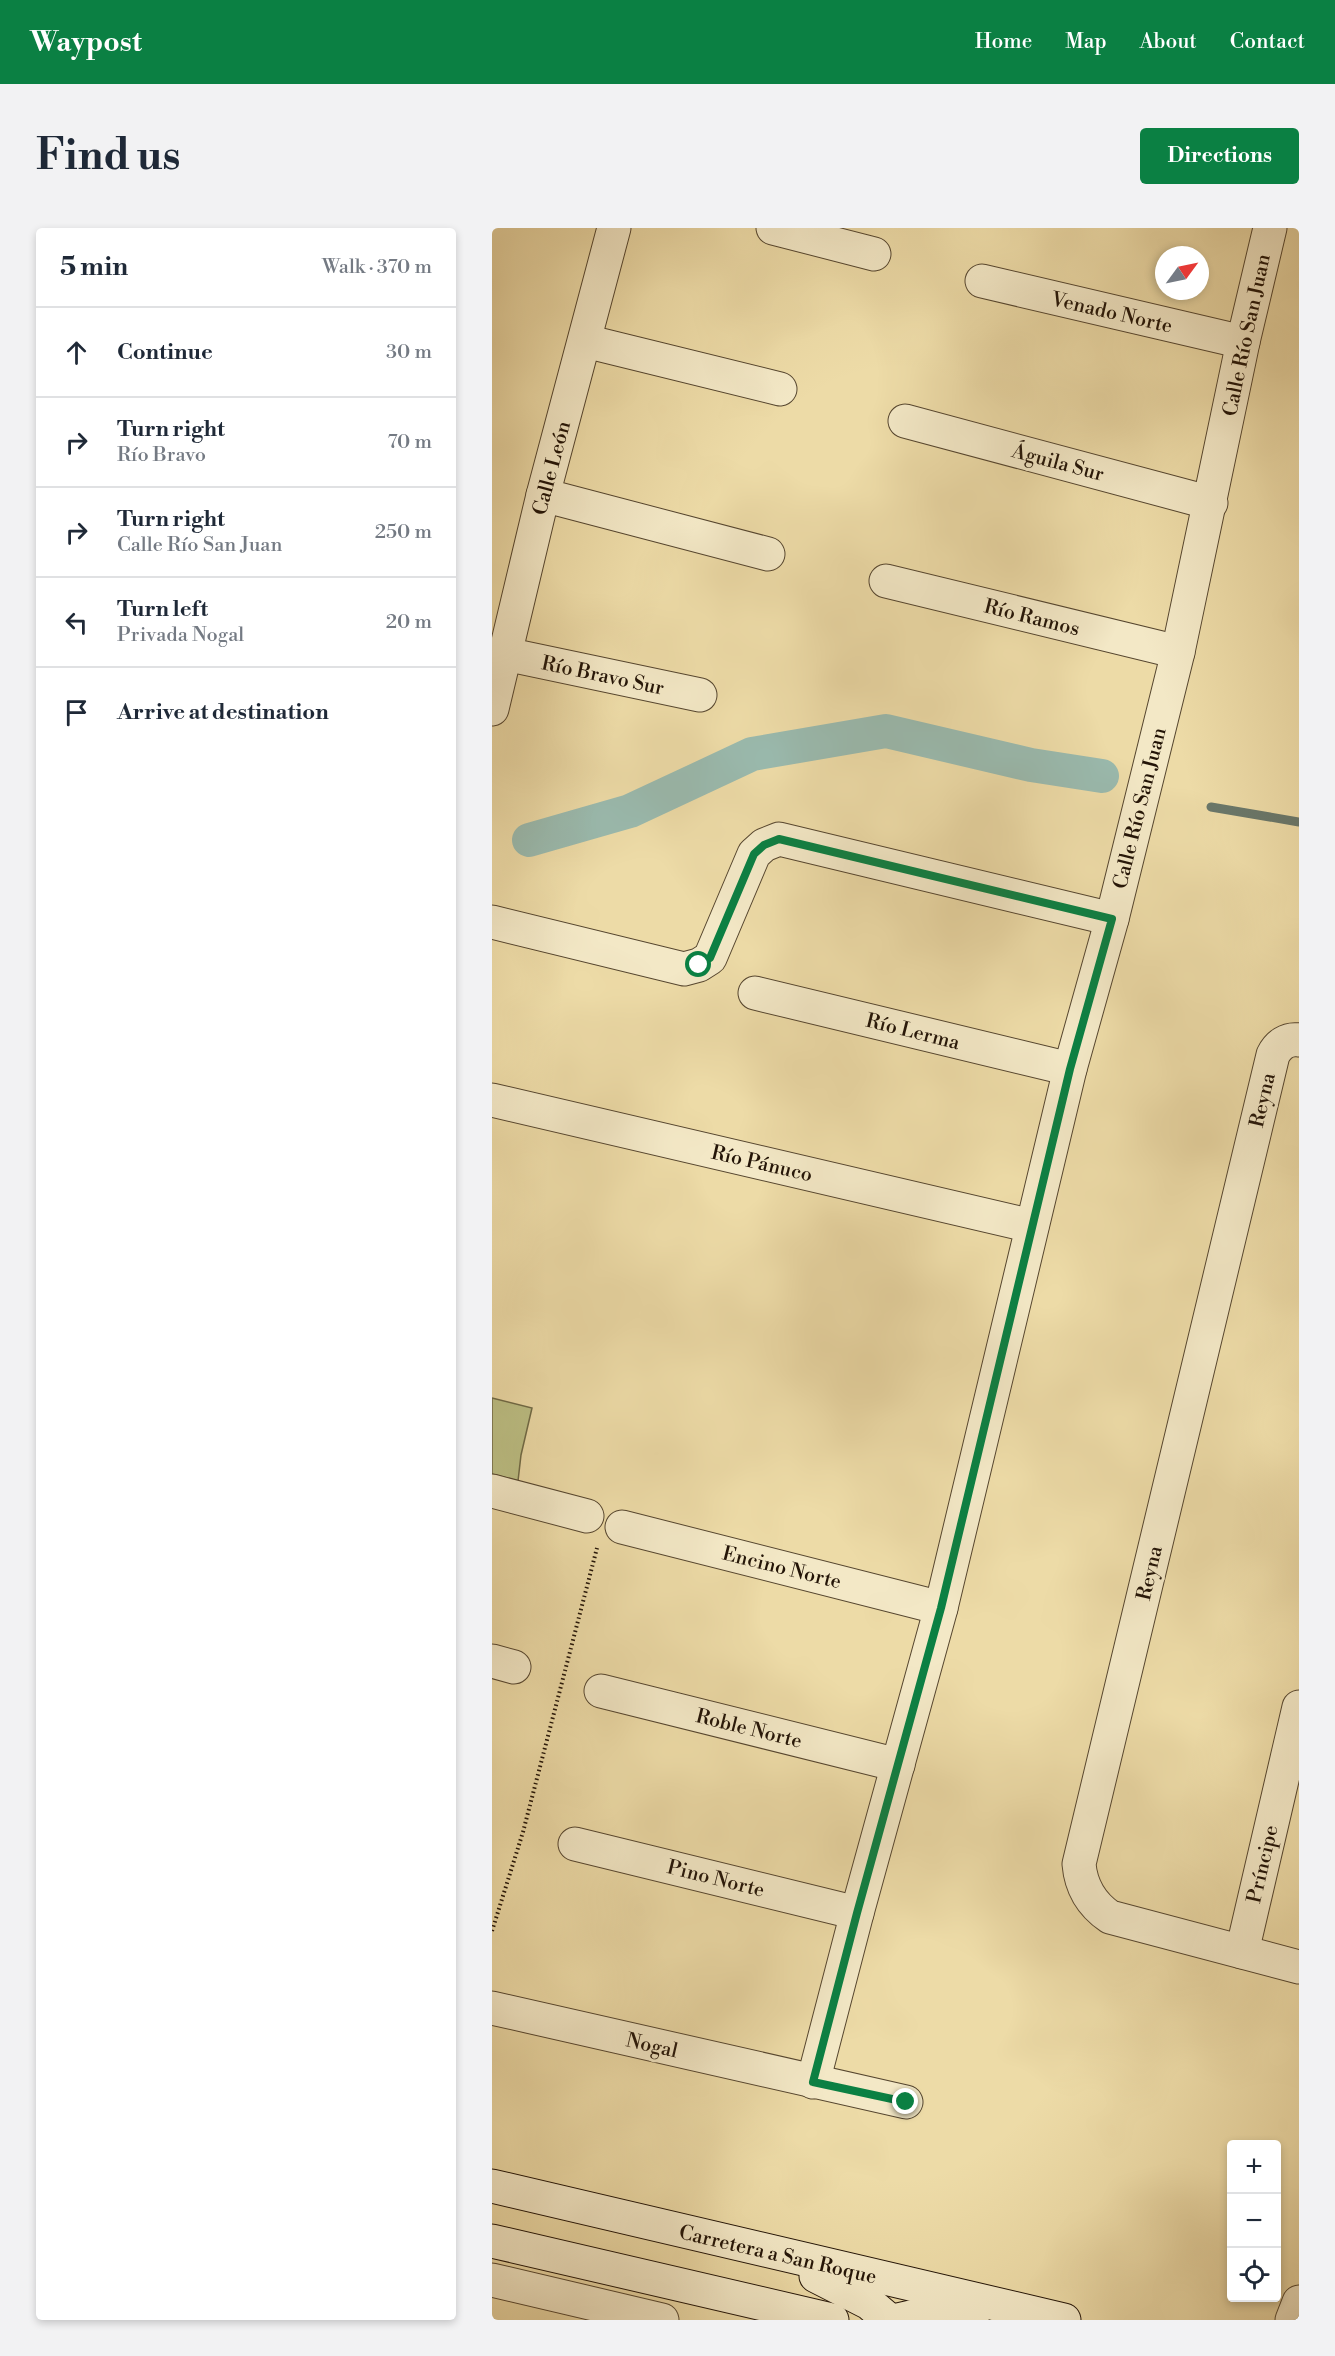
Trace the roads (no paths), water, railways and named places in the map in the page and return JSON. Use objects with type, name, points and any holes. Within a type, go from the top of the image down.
[{"type":"street","name":"Calle León","points":[[492,709],[543,495],[614,228]]},
{"type":"street","points":[[772,228],[874,254]]},
{"type":"street","name":"Calle Río San Juan","points":[[813,2082],[941,1608],[1070,1069],[1112,919],[1178,652],[1243,342],[1270,228]]},
{"type":"street","name":"Venado Norte","points":[[982,281],[1243,342]]},
{"type":"street","points":[[585,341],[780,389]]},
{"type":"street","name":"Águila Sur","points":[[905,421],[1211,503]]},
{"type":"street","points":[[543,495],[768,554]]},
{"type":"street","name":"Río Ramos","points":[[886,581],[1178,652]]},
{"type":"street","name":"Río Bravo Sur","points":[[505,654],[700,695]]},
{"type":"street","points":[[492,922],[684,969],[699,965],[710,958],[754,854],[764,845],[779,839],[1112,919]]},
{"type":"street","name":"Río Lerma","points":[[755,993],[1070,1069]]},
{"type":"street","name":"Reyna","points":[[1296,1040],[1281,1044],[1273,1055],[1079,1864],[1084,1890],[1099,1910],[1110,1917],[1299,1967]]},
{"type":"street","name":"Río Pánuco","points":[[492,1100],[1032,1226]]},
{"type":"street","name":"Encino Norte","points":[[492,1491],[602,1529],[941,1608]]},
{"type":"street","name":"Roble Norte","points":[[601,1691],[898,1765]]},
{"type":"street","name":"Príncipe","points":[[1242,1952],[1299,1707]]},
{"type":"street","name":"Pino Norte","points":[[575,1844],[857,1913]]},
{"type":"street","name":"Nogal","points":[[492,2008],[906,2102]]},
{"type":"street","name":"Carretera a San Roque","points":[[492,2186],[1059,2319]]},
{"type":"street","points":[[492,2218],[561,2257]]},
{"type":"street","points":[[492,2241],[832,2320]]},
{"type":"street","points":[[758,2250],[842,2288],[869,2303],[889,2320]]},
{"type":"street","points":[[492,2280],[662,2320]]},
{"type":"street","points":[[1292,2320],[1299,2302]]},
{"type":"street","points":[[898,2320],[955,2310],[1059,2319]]},
{"type":"waterway","points":[[529,840],[630,811],[752,754],[886,731],[1031,765],[1102,776]]},
{"type":"waterway","points":[[1211,807],[1299,822]]}]
